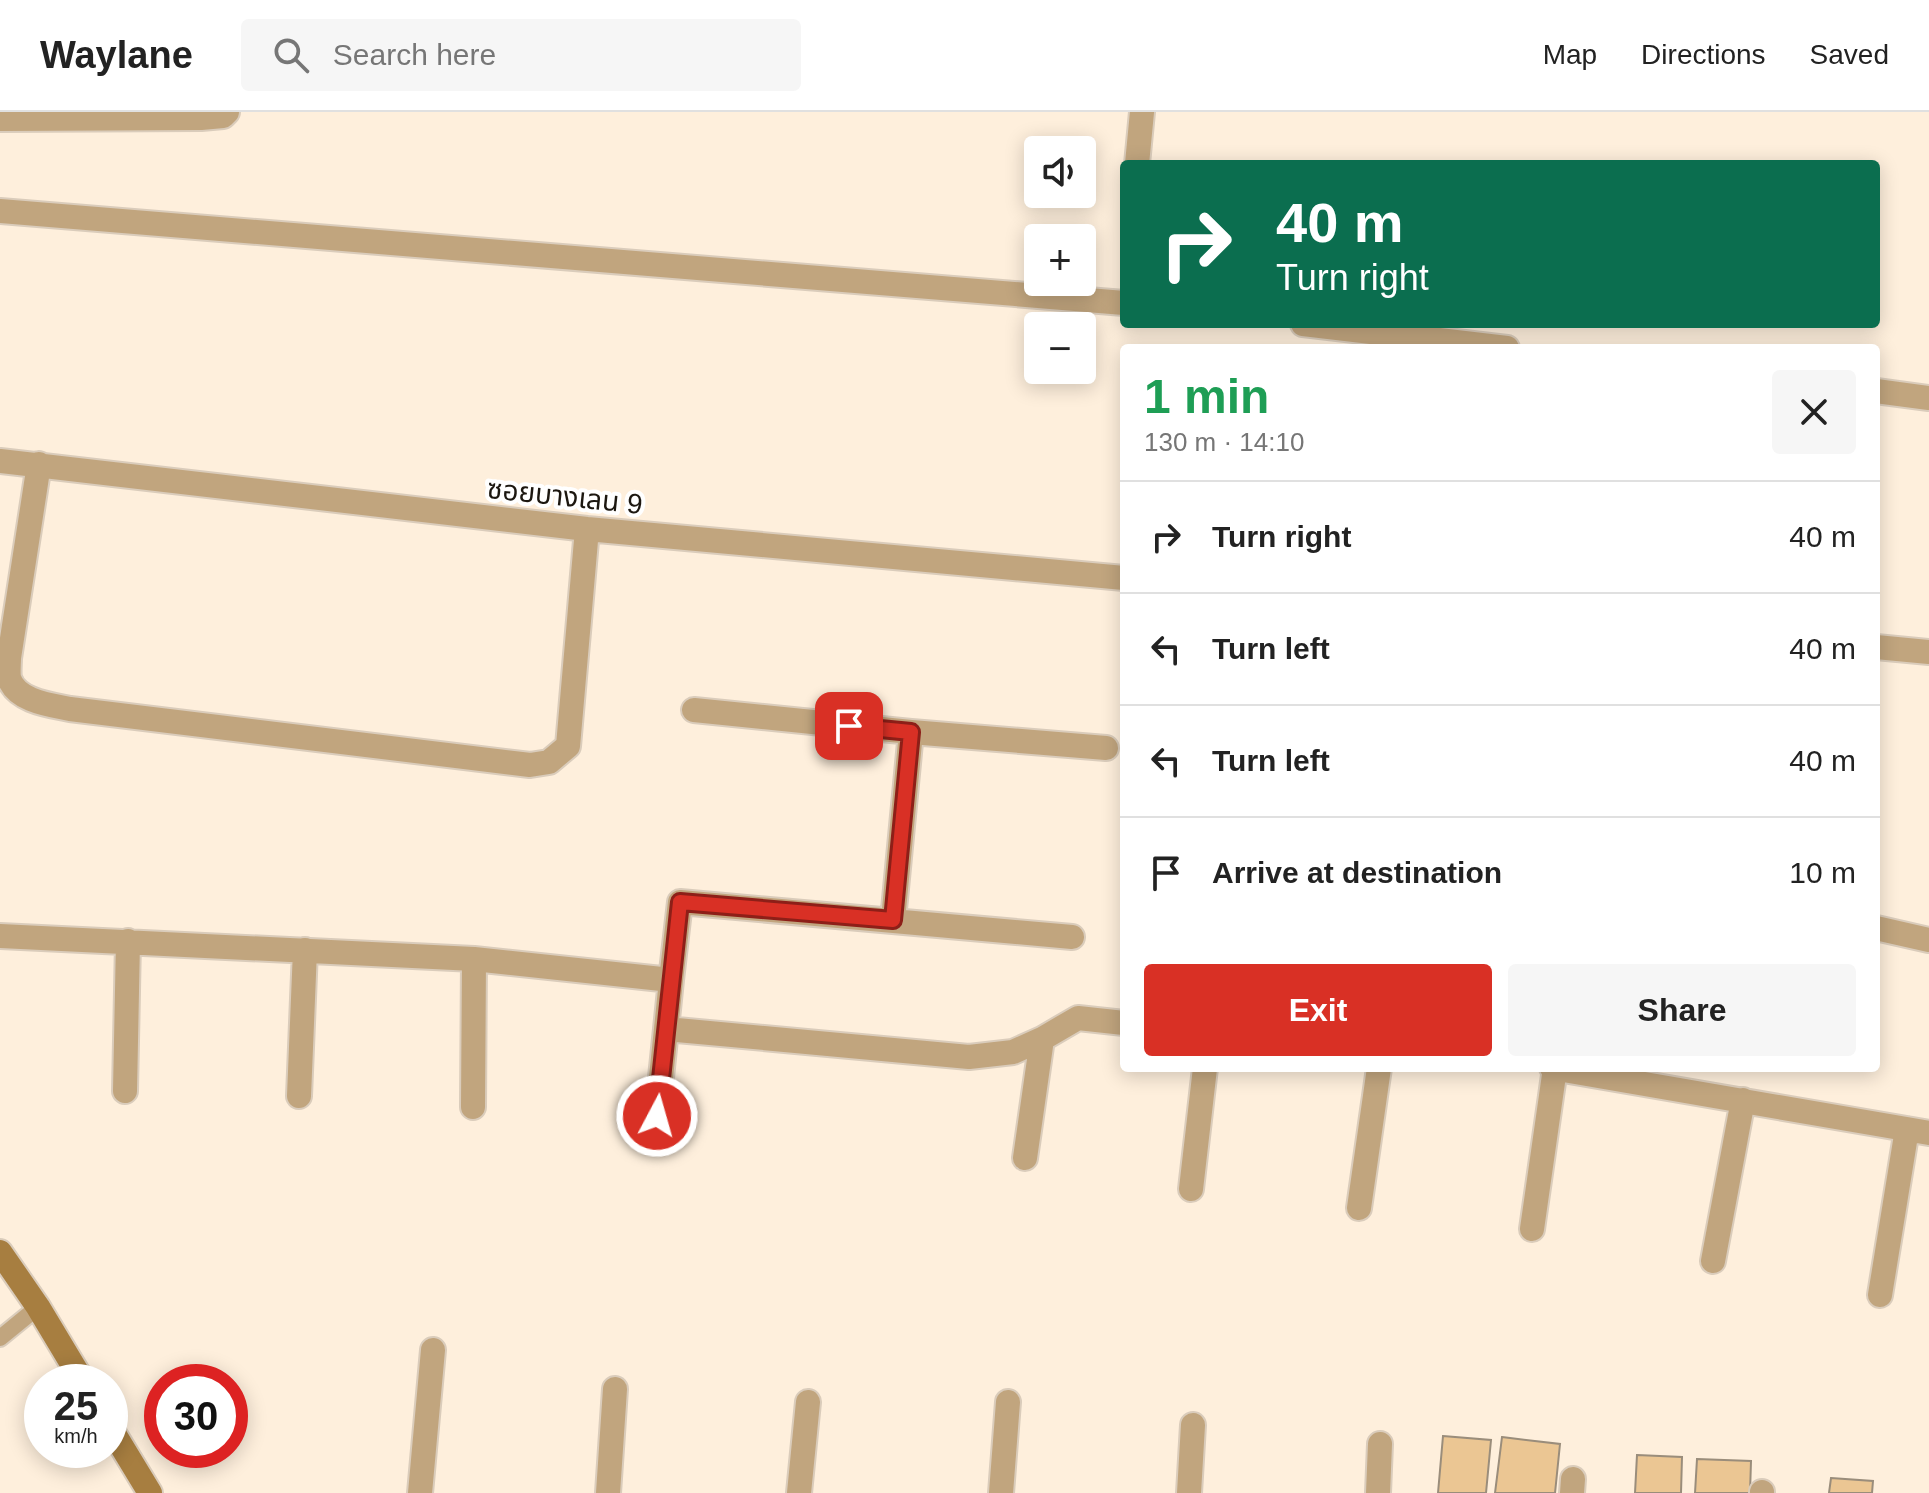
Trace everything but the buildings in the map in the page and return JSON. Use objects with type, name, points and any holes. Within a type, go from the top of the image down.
[{"type":"street","points":[[0,119],[201,118],[223,116],[227,112]]},
{"type":"street","points":[[1137,160],[1142,112]]},
{"type":"street","points":[[0,211],[1120,303]]},
{"type":"street","points":[[1337,328],[1473,344]]},
{"type":"street","points":[[1880,392],[1929,398]]},
{"type":"street","name":"ซอยบางเลน 9","points":[[0,461],[587,529],[1120,578]]},
{"type":"street","points":[[39,464],[9,658],[9,678],[21,693],[40,703],[70,709],[530,765],[549,762],[568,746],[587,529]]},
{"type":"street","points":[[1880,647],[1929,652]]},
{"type":"street","points":[[694,710],[1106,748]]},
{"type":"street","points":[[893,920],[911,732]]},
{"type":"street","points":[[657,1116],[680,902],[1072,937]]},
{"type":"street","points":[[1880,929],[1929,940]]},
{"type":"street","points":[[0,936],[474,959],[671,980]]},
{"type":"street","points":[[125,1091],[128,941]]},
{"type":"street","points":[[299,1096],[305,950]]},
{"type":"street","points":[[473,1107],[474,959]]},
{"type":"street","points":[[666,1029],[969,1057],[1013,1052],[1078,1018],[1120,1023]]},
{"type":"street","points":[[1025,1158],[1042,1039]]},
{"type":"street","points":[[1191,1189],[1205,1072]]},
{"type":"street","points":[[1359,1208],[1378,1072]]},
{"type":"street","points":[[1532,1229],[1553,1072]]},
{"type":"street","points":[[1578,1072],[1918,1131],[1880,1295]]},
{"type":"street","points":[[1713,1261],[1743,1100]]},
{"type":"street","points":[[0,1252],[72,1364]]},
{"type":"street","points":[[420,1493],[433,1350]]},
{"type":"street","points":[[608,1493],[615,1389]]},
{"type":"street","points":[[799,1493],[808,1402]]},
{"type":"street","points":[[1001,1493],[1008,1402]]},
{"type":"street","points":[[1189,1493],[1193,1425]]},
{"type":"street","points":[[1378,1493],[1380,1444]]},
{"type":"street","points":[[128,1457],[150,1493]]},
{"type":"lane","points":[[0,1338],[38,1307]]},
{"type":"route","points":[[657,1116],[680,902],[893,920],[911,732],[849,726]]}]
